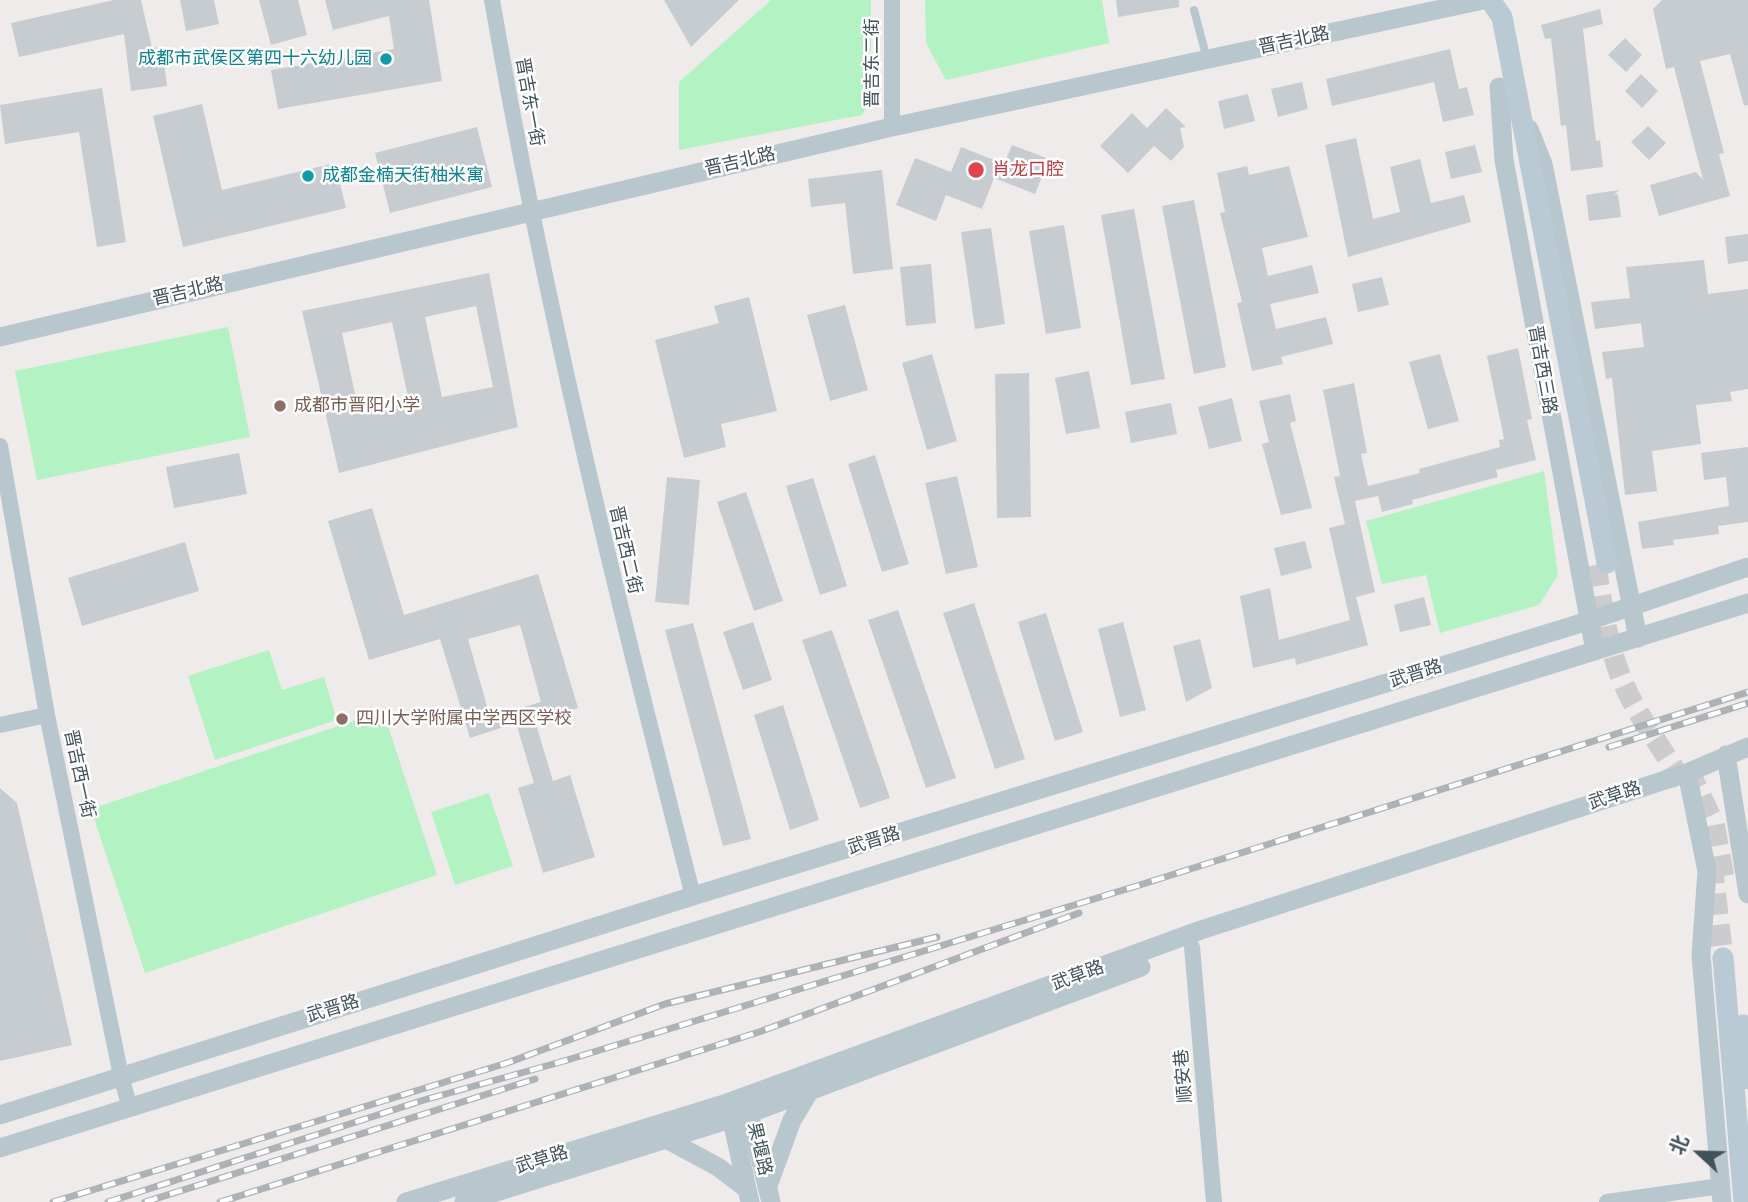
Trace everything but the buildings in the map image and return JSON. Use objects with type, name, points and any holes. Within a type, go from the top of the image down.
[{"type":"main road","name":"晋吉西三路","points":[[1490,0],[1502,17],[1506,87],[1601,564]]},
{"type":"main road","points":[[1744,1202],[1730,957],[1748,1079]]},
{"type":"street","name":"晋吉东一街","points":[[492,0],[529,211]]},
{"type":"street","name":"晋吉东二街","points":[[892,0],[892,127]]},
{"type":"street","name":"晋吉北路","points":[[0,337],[892,127],[1483,0]]},
{"type":"street","name":"晋吉西三路","points":[[1506,87],[1543,164],[1638,638]]},
{"type":"street","name":"晋吉西三路","points":[[1506,87],[1504,159],[1595,651]]},
{"type":"street","name":"晋吉西二街","points":[[529,211],[610,573],[693,897]]},
{"type":"street","name":"晋吉西一街","points":[[0,446],[47,715],[121,1076],[130,1108]]},
{"type":"street","name":"武晋路","points":[[0,1115],[693,897],[1588,621],[1748,567]]},
{"type":"street","name":"武晋路","points":[[0,1148],[1748,603]]},
{"type":"street","points":[[0,725],[47,715]]},
{"type":"street","name":"武草路","points":[[406,1202],[739,1108],[809,1092],[1192,947],[1688,779],[1735,760],[1748,747]]},
{"type":"street","points":[[1735,760],[1748,894]]},
{"type":"street","points":[[1606,1202],[1722,1194],[1701,954],[1707,871],[1688,779]]},
{"type":"street","name":"武草路","points":[[464,1202],[666,1139],[739,1108],[1201,930],[1688,779]]},
{"type":"street","name":"顺安巷","points":[[1192,947],[1214,1202]]},
{"type":"street","points":[[770,1195],[775,1159],[809,1092]]},
{"type":"street","name":"果堰路","points":[[739,1108],[770,1195]]},
{"type":"street","name":"果堰路","points":[[739,1108],[749,1195]]},
{"type":"street","points":[[666,1139],[718,1167],[749,1195]]},
{"type":"lane","points":[[1194,10],[1207,59]]},
{"type":"green space","points":[[771,0],[871,0],[871,98],[862,115],[679,150],[679,82]]},
{"type":"green space","points":[[925,0],[1102,0],[1109,43],[946,80],[926,43]]},
{"type":"green space","points":[[228,327],[250,437],[37,480],[15,371]]},
{"type":"green space","points":[[1544,471],[1558,575],[1539,605],[1440,633],[1426,575],[1382,584],[1366,521]]},
{"type":"green space","points":[[269,650],[282,690],[324,677],[337,720],[215,760],[188,676]]},
{"type":"green space","points":[[383,711],[437,875],[145,973],[91,809]]},
{"type":"green space","points":[[489,793],[513,866],[455,885],[431,812]]},
{"type":"tunnel","points":[[1596,565],[1608,634],[1624,685],[1687,790]]},
{"type":"tunnel","points":[[1688,769],[1714,823],[1724,877]]},
{"type":"tunnel","points":[[1712,863],[1723,958]]},
{"type":"railway","points":[[108,1202],[424,1100],[564,1061],[1143,884],[1748,692]]},
{"type":"railway","points":[[1609,747],[1748,703]]},
{"type":"railway","points":[[220,1202],[759,1032],[1079,913]]},
{"type":"railway","points":[[53,1202],[507,1063],[665,1004],[937,937]]},
{"type":"railway","points":[[145,1202],[535,1079]]},
{"type":"place","name":"成都市武侯区第四十六幼儿园","points":[[386,59]]},
{"type":"place","name":"肖龙口腔","points":[[976,170]]},
{"type":"place","name":"成都金楠天街柚米寓","points":[[308,176]]},
{"type":"place","name":"成都市晋阳小学","points":[[280,406]]},
{"type":"place","name":"四川大学附属中学西区学校","points":[[342,719]]}]
